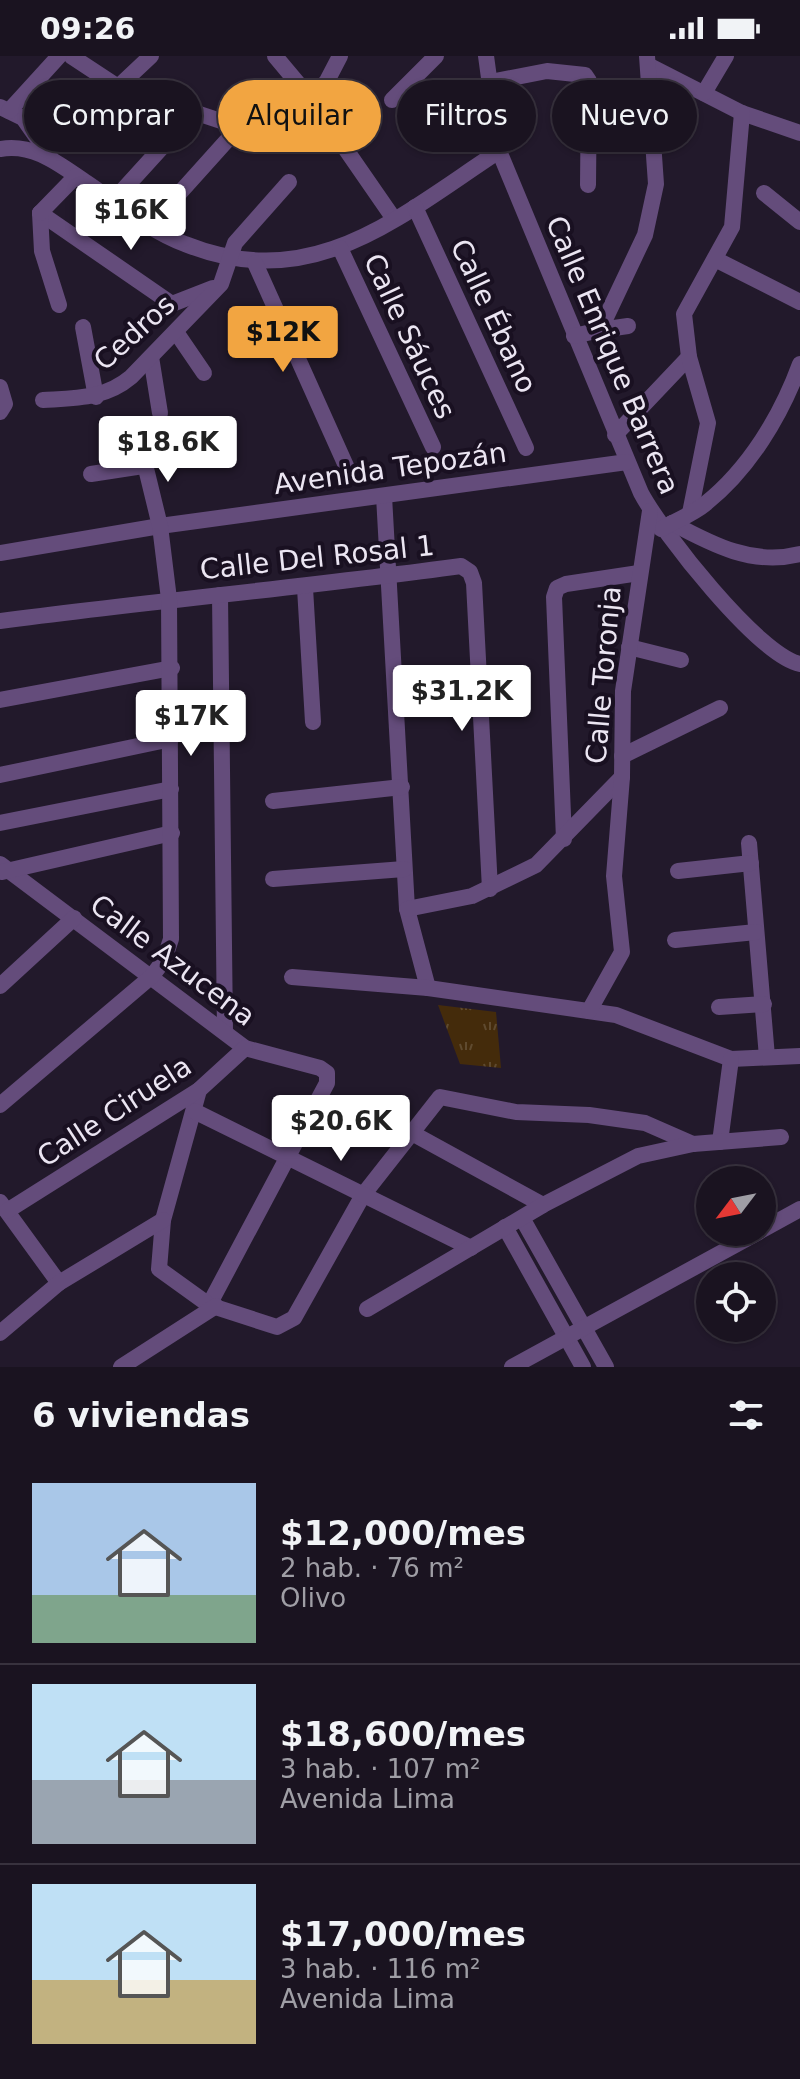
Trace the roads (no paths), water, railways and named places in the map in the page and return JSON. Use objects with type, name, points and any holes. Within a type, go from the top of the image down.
[{"type":"street","points":[[51,158],[33,129],[5,109],[59,56]]},
{"type":"street","points":[[71,56],[107,80]]},
{"type":"street","points":[[125,80],[151,56]]},
{"type":"street","points":[[275,56],[295,80]]},
{"type":"street","points":[[328,80],[340,56]]},
{"type":"street","points":[[392,100],[436,56]]},
{"type":"street","name":"Calle Enrique Barrera","points":[[486,56],[490,80]]},
{"type":"street","points":[[704,93],[726,56]]},
{"type":"street","points":[[649,61],[742,113],[800,133]]},
{"type":"street","points":[[600,330],[645,235],[656,184],[649,61]]},
{"type":"street","points":[[500,80],[547,71],[585,75],[589,81],[588,185]]},
{"type":"street","points":[[690,513],[708,423],[689,357],[684,314],[732,227],[742,113]]},
{"type":"street","points":[[0,149],[15,146],[51,158],[150,226],[184,244],[255,263],[299,259],[340,248],[415,207],[498,152]]},
{"type":"street","points":[[150,226],[218,150]]},
{"type":"street","points":[[113,201],[158,152]]},
{"type":"street","points":[[348,152],[394,219]]},
{"type":"street","name":"Calle Enrique Barrera","points":[[499,152],[615,435],[650,511],[666,526],[754,633],[784,659],[800,664]]},
{"type":"street","points":[[59,305],[42,251],[40,213],[76,176]]},
{"type":"street","name":"Cedros","points":[[43,400],[96,397],[119,387],[221,284],[235,243],[289,182]]},
{"type":"street","points":[[764,193],[800,222]]},
{"type":"street","name":"Calle Ébano","points":[[415,207],[526,448]]},
{"type":"street","points":[[40,213],[172,304],[221,284]]},
{"type":"street","name":"Calle Sáuces","points":[[340,248],[433,447]]},
{"type":"street","points":[[715,259],[800,302]]},
{"type":"street","points":[[255,263],[347,468]]},
{"type":"street","points":[[574,336],[628,326]]},
{"type":"street","points":[[83,327],[96,397]]},
{"type":"street","points":[[176,332],[204,373]]},
{"type":"street","points":[[151,357],[160,413]]},
{"type":"street","points":[[615,435],[689,357]]},
{"type":"street","points":[[666,526],[705,505],[772,427],[799,368]]},
{"type":"street","points":[[0,387],[5,404],[0,412]]},
{"type":"street","points":[[0,1105],[152,976],[164,960],[171,939],[172,668],[169,599],[160,526],[143,459],[91,474]]},
{"type":"street","name":"Avenida Tepozán","points":[[0,553],[160,526],[627,462]]},
{"type":"street","points":[[384,496],[407,909],[428,988]]},
{"type":"street","name":"Calle Toronja","points":[[407,909],[472,896],[536,865],[622,777],[623,691],[650,511]]},
{"type":"street","points":[[666,526],[750,557],[782,559],[800,554]]},
{"type":"street","name":"Calle Del Rosal 1","points":[[0,621],[169,599],[305,588],[461,566],[470,572],[490,889]]},
{"type":"street","points":[[564,839],[554,597],[557,588],[566,584],[639,573]]},
{"type":"street","points":[[305,588],[313,722]]},
{"type":"street","points":[[220,595],[225,1032]]},
{"type":"street","points":[[629,647],[681,660]]},
{"type":"street","points":[[0,700],[172,668]]},
{"type":"street","points":[[622,756],[720,708]]},
{"type":"street","points":[[0,775],[171,739]]},
{"type":"street","points":[[589,1011],[622,952],[614,876],[622,777]]},
{"type":"street","points":[[273,801],[402,787]]},
{"type":"street","points":[[0,823],[171,789]]},
{"type":"street","points":[[2,869],[172,833]]},
{"type":"street","points":[[749,843],[767,1057]]},
{"type":"street","points":[[678,871],[751,863]]},
{"type":"street","name":"Calle Azucena","points":[[2,869],[74,918],[245,1048],[320,1068],[327,1073],[327,1083],[286,1159]]},
{"type":"street","points":[[273,879],[404,869]]},
{"type":"street","points":[[0,986],[74,918]]},
{"type":"street","points":[[675,940],[756,932]]},
{"type":"street","points":[[292,977],[428,988],[616,1015],[731,1059],[800,1056]]},
{"type":"street","points":[[719,1007],[764,1004]]},
{"type":"street","name":"Calle Ciruela","points":[[3,1207],[199,1090],[245,1048]]},
{"type":"street","points":[[720,1142],[731,1059]]},
{"type":"street","points":[[199,1090],[163,1220],[159,1269],[212,1306],[277,1327],[286,1325],[294,1318],[363,1195],[432,1104],[448,1096],[516,1112],[589,1115],[645,1123],[693,1144]]},
{"type":"street","points":[[194,1111],[471,1248]]},
{"type":"street","points":[[410,1132],[543,1205]]},
{"type":"street","points":[[367,1309],[543,1205],[638,1156],[693,1144],[781,1137]]},
{"type":"street","points":[[121,1367],[212,1306],[286,1159]]},
{"type":"street","points":[[3,1207],[59,1283]]},
{"type":"street","points":[[776,1222],[800,1209]]},
{"type":"street","points":[[522,1218],[606,1367]]},
{"type":"street","points":[[3,1325],[59,1283],[163,1220]]},
{"type":"street","points":[[505,1227],[583,1367]]},
{"type":"street","points":[[512,1367],[733,1246]]}]
